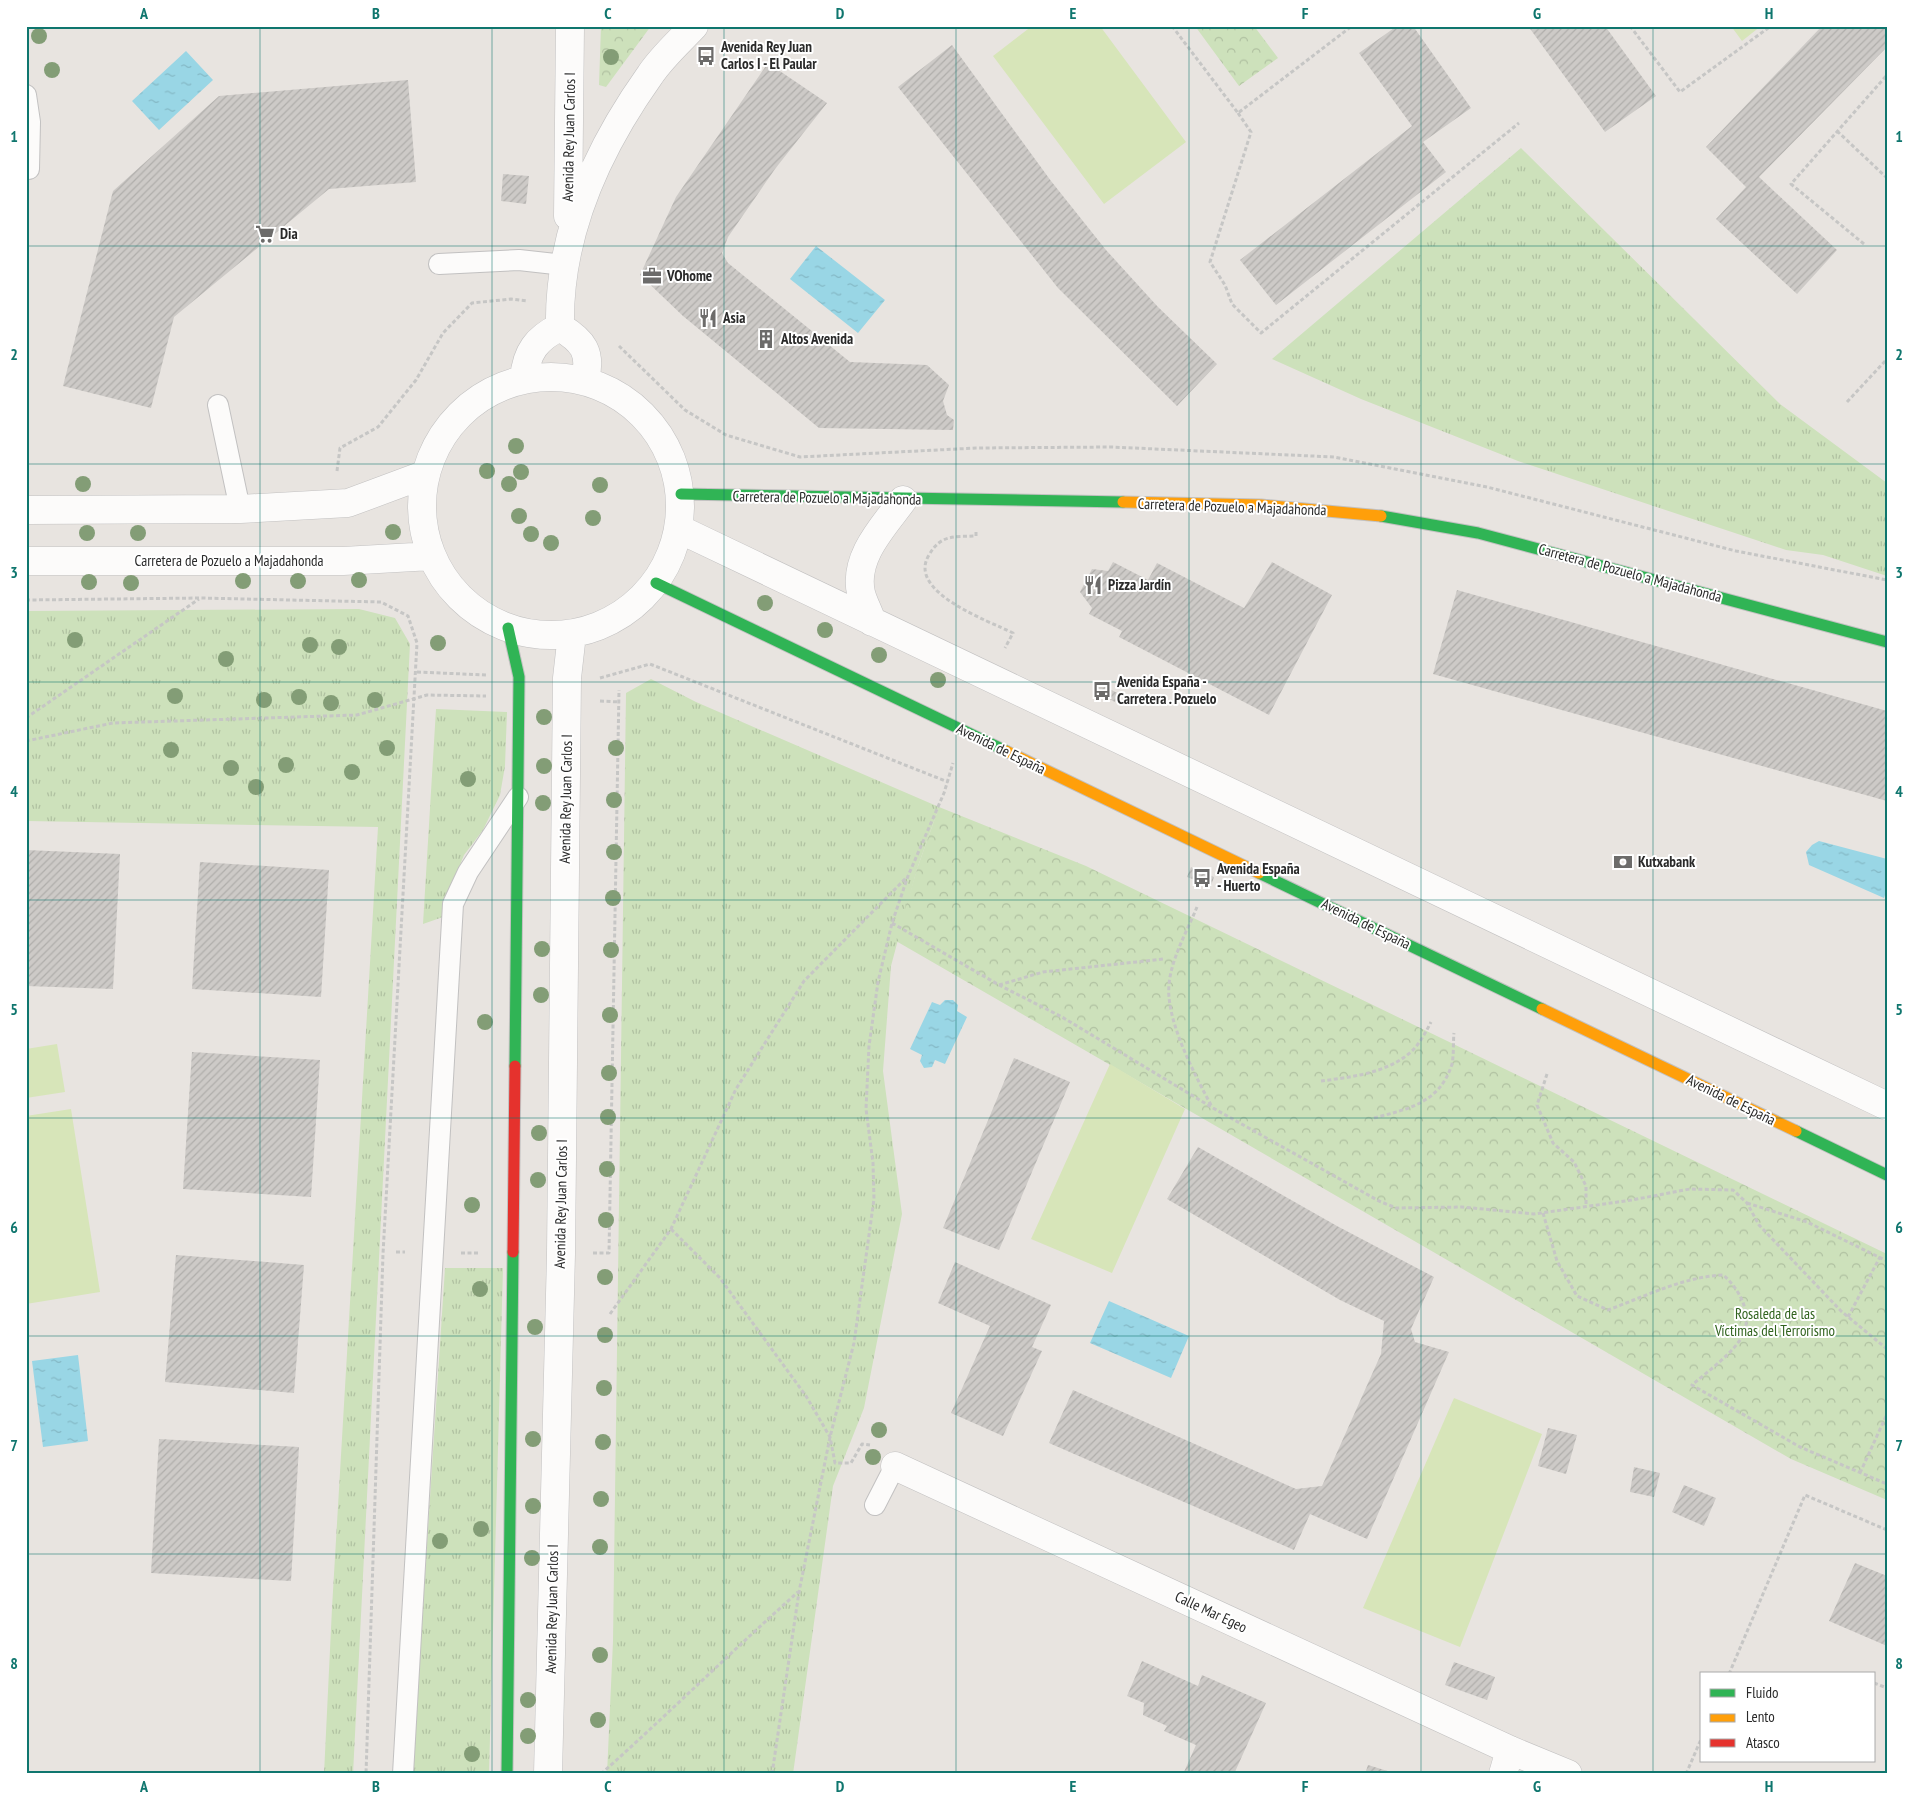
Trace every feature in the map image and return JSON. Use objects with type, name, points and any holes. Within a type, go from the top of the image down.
[{"type":"street","name":"Avenida Rey Juan Carlos I","points":[[560,316],[566,257],[570,26]]},
{"type":"street","name":"Avenida Rey Juan Carlos I","points":[[566,257],[586,189],[613,132],[651,73],[694,26]]},
{"type":"street","points":[[524,379],[530,354],[543,335],[560,316],[579,339],[587,355],[588,369],[585,380]]},
{"type":"street","points":[[554,376],[585,380],[615,392],[640,411],[660,435],[674,463],[681,494],[679,528],[670,557],[656,583],[619,616],[572,634],[540,635],[508,628],[476,612],[450,587],[432,556],[424,530],[422,502],[426,474],[439,441],[461,413],[490,391],[524,379],[554,376]]},
{"type":"street","points":[[26,510],[240,509],[348,503],[426,474]]},
{"type":"street","name":"Carretera de Pozuelo a Majadahonda","points":[[681,494],[903,500],[1262,505],[1370,514],[1478,533],[1887,642]]},
{"type":"street","points":[[872,622],[860,592],[861,568],[868,548],[903,500]]},
{"type":"street","points":[[679,528],[989,678],[1887,1106]]},
{"type":"street","name":"Carretera de Pozuelo a Majadahonda","points":[[26,562],[343,561],[432,556]]},
{"type":"street","name":"Avenida de España","points":[[656,583],[1887,1174]]},
{"type":"street","points":[[507,1774],[519,795],[519,677],[508,628]]},
{"type":"street","name":"Avenida Rey Juan Carlos I","points":[[548,1774],[561,1254],[567,678],[572,634]]},
{"type":"street","name":"Calle Mar Egeo","points":[[896,1466],[1506,1762],[1568,1774]]},
{"type":"lane","points":[[26,95],[30,122],[29,169],[26,170]]},
{"type":"lane","points":[[439,264],[566,257]]},
{"type":"lane","points":[[218,405],[240,509]]},
{"type":"lane","points":[[403,1774],[453,904],[468,872],[519,795]]},
{"type":"lane","name":"Calle Mar Egeo","points":[[875,1505],[896,1466]]},
{"type":"path","points":[[1172,26],[1251,132],[1210,262],[1225,285],[1232,304],[1261,333],[1519,123]]},
{"type":"path","points":[[1238,114],[1352,26]]},
{"type":"path","points":[[1630,26],[1680,92],[1771,26]]},
{"type":"path","points":[[1864,244],[1791,184],[1887,75]]},
{"type":"path","points":[[1837,131],[1887,178]]},
{"type":"path","points":[[348,503],[345,491],[336,476],[340,448],[378,427],[416,380],[443,333],[472,303],[511,299],[560,316]]},
{"type":"path","points":[[616,343],[685,410],[701,420],[726,435],[800,457],[976,448],[1102,447],[1334,456],[1487,487],[1736,551],[1871,575],[1887,580]]},
{"type":"path","points":[[1847,402],[1887,359]]},
{"type":"path","points":[[976,529],[976,536],[945,538],[927,557],[926,570],[928,582],[943,598],[1013,634],[989,678]]},
{"type":"path","points":[[26,718],[200,598]]},
{"type":"path","points":[[26,600],[200,598],[381,602],[408,616],[417,643],[416,698],[383,1254],[366,1774]]},
{"type":"path","points":[[599,678],[650,664],[948,782]]},
{"type":"path","points":[[609,1253],[619,690]]},
{"type":"path","points":[[26,741],[113,723],[357,715],[427,696],[490,697]]},
{"type":"path","points":[[595,701],[620,702]]},
{"type":"path","points":[[772,1774],[799,1592],[830,1436],[854,1343],[874,1199],[873,1163],[866,1109],[869,1046],[878,982],[892,923],[908,876],[944,794]]},
{"type":"path","points":[[610,1314],[671,1229],[736,1089],[804,981],[908,876]]},
{"type":"path","points":[[1197,906],[1173,966],[1169,997],[1180,1036],[1195,1074],[1213,1108]]},
{"type":"path","points":[[892,923],[999,985],[1062,1016],[1213,1108],[1379,1201],[1396,1208],[1462,1207],[1534,1214],[1632,1200],[1690,1189],[1733,1190],[1747,1203],[1759,1225],[1848,1317],[1887,1349]]},
{"type":"path","points":[[999,985],[1042,972],[1164,959]]},
{"type":"path","points":[[1321,1081],[1378,1070],[1399,1060],[1412,1051],[1431,1022]]},
{"type":"path","points":[[1374,1118],[1413,1107],[1436,1093],[1452,1064],[1454,1033]]},
{"type":"path","points":[[1547,1074],[1537,1105],[1553,1143],[1574,1162],[1586,1186],[1586,1206]]},
{"type":"path","points":[[1747,1203],[1807,1222],[1887,1260]]},
{"type":"path","points":[[1543,1213],[1557,1262],[1577,1296],[1608,1310],[1662,1288],[1709,1276],[1723,1275],[1734,1284],[1741,1297],[1745,1309],[1745,1327],[1742,1337],[1732,1349],[1692,1385],[1800,1447],[1887,1484]]},
{"type":"path","points":[[671,1229],[720,1278],[806,1396],[830,1436],[836,1463],[850,1462],[862,1444]]},
{"type":"path","points":[[454,1253],[490,1254]]},
{"type":"path","points":[[1848,1317],[1880,1257]]},
{"type":"path","points":[[1860,1473],[1887,1414]]},
{"type":"path","points":[[1730,1672],[1805,1495],[1887,1530]]},
{"type":"path","points":[[601,1774],[716,1666],[799,1592]]},
{"type":"path","points":[[1686,1774],[1700,1741]]},
{"type":"green space","points":[[601,26],[651,26],[606,87],[599,85]]},
{"type":"green space","points":[[1032,26],[1100,26],[1186,142],[1104,204],[993,56]]},
{"type":"green space","points":[[1195,26],[1254,26],[1278,58],[1239,86]]},
{"type":"green space","points":[[1731,26],[1761,26],[1742,41]]},
{"type":"green space","points":[[1521,148],[1780,404],[1887,483],[1887,576],[1823,555],[1786,550],[1518,461],[1361,399],[1272,359]]},
{"type":"green space","points":[[359,609],[395,618],[410,644],[353,1774],[324,1774],[378,827],[26,821],[26,611]]},
{"type":"green space","points":[[651,679],[696,702],[939,807],[917,869],[891,966],[883,1071],[902,1214],[864,1408],[833,1486],[793,1774],[607,1774],[613,1641],[626,693]]},
{"type":"green space","points":[[436,709],[507,712],[505,766],[500,795],[483,830],[464,855],[448,894],[443,917],[423,924]]},
{"type":"green space","name":"Rosaleda de las Víctimas del Terrorismo","points":[[939,807],[1086,866],[1887,1254],[1887,1500],[1791,1459],[896,941],[917,869]]},
{"type":"green space","points":[[57,1044],[65,1092],[26,1098],[26,1049]]},
{"type":"green space","points":[[1110,1064],[1185,1109],[1112,1273],[1031,1239]]},
{"type":"green space","points":[[71,1109],[100,1292],[26,1304],[26,1116]]},
{"type":"green space","points":[[445,1268],[503,1268],[489,1774],[412,1774]]},
{"type":"green space","points":[[1454,1398],[1542,1434],[1460,1647],[1363,1608]]},
{"type":"water","points":[[186,51],[213,80],[159,130],[132,101]]},
{"type":"water","points":[[816,246],[885,300],[858,333],[790,279]]},
{"type":"water","points":[[1819,841],[1887,859],[1887,889],[1884,898],[1809,865],[1806,852]]},
{"type":"water","points":[[945,1000],[953,1000],[958,1005],[957,1011],[967,1017],[945,1064],[935,1060],[932,1067],[924,1068],[920,1061],[922,1055],[910,1049],[932,1002],[940,1005]]},
{"type":"water","points":[[1109,1301],[1189,1336],[1171,1378],[1090,1343]]},
{"type":"water","points":[[78,1355],[88,1441],[43,1447],[32,1361]]},
{"type":"building","points":[[1397,26],[1413,26],[1471,108],[1423,142],[1446,172],[1276,305],[1240,260],[1412,126],[1359,53]]},
{"type":"building","points":[[1528,26],[1605,26],[1656,96],[1605,132]]},
{"type":"building","points":[[1822,26],[1887,26],[1887,47],[1759,177],[1837,250],[1797,294],[1716,219],[1746,187],[1706,147]]},
{"type":"building","points":[[952,45],[1051,181],[1106,250],[1158,307],[1217,364],[1177,406],[1058,288],[898,87]]},
{"type":"building","points":[[768,63],[827,103],[775,169],[728,237],[722,253],[728,263],[850,362],[927,365],[949,385],[943,401],[947,415],[954,420],[953,430],[819,428],[683,316],[640,275],[676,197]]},
{"type":"building","points":[[408,80],[416,182],[329,189],[174,317],[151,408],[63,386],[113,191],[219,96]]},
{"type":"building","points":[[503,174],[529,176],[526,204],[501,201]]},
{"type":"building","points":[[1113,562],[1148,580],[1157,563],[1244,608],[1272,562],[1332,595],[1269,715],[1119,637],[1122,631],[1089,614],[1092,608],[1080,592],[1092,569],[1108,571]]},
{"type":"building","points":[[1457,590],[1887,711],[1887,801],[1433,674]]},
{"type":"building","points":[[1097,682],[1119,694],[1115,702],[1093,691]]},
{"type":"building","points":[[26,850],[120,854],[113,989],[26,986]]},
{"type":"building","points":[[200,862],[329,870],[321,997],[192,989]]},
{"type":"building","points":[[1191,867],[1214,877],[1211,886],[1187,877]]},
{"type":"building","points":[[192,1052],[320,1060],[311,1197],[183,1189]]},
{"type":"building","points":[[1014,1058],[1070,1082],[999,1250],[943,1228]]},
{"type":"building","points":[[1198,1147],[1337,1226],[1434,1277],[1411,1329],[1415,1342],[1449,1352],[1367,1539],[1310,1514],[1294,1550],[1049,1443],[1073,1390],[1296,1489],[1322,1486],[1381,1354],[1384,1321],[1340,1300],[1167,1199]]},
{"type":"building","points":[[176,1255],[304,1265],[294,1393],[165,1382]]},
{"type":"building","points":[[955,1262],[1051,1305],[1032,1347],[1042,1351],[1003,1436],[951,1413],[990,1326],[938,1303]]},
{"type":"building","points":[[1548,1428],[1577,1435],[1566,1474],[1538,1466]]},
{"type":"building","points":[[159,1439],[299,1447],[291,1581],[151,1573]]},
{"type":"building","points":[[1634,1467],[1660,1473],[1654,1497],[1630,1492]]},
{"type":"building","points":[[1684,1485],[1716,1498],[1704,1526],[1672,1512]]},
{"type":"building","points":[[1855,1563],[1887,1576],[1887,1646],[1829,1621]]},
{"type":"building","points":[[1142,1661],[1198,1686],[1202,1675],[1266,1703],[1234,1774],[1184,1772],[1196,1745],[1164,1731],[1167,1726],[1143,1715],[1144,1703],[1127,1696]]},
{"type":"building","points":[[1454,1662],[1495,1677],[1487,1700],[1445,1685]]},
{"type":"building","points":[[1368,1765],[1394,1773],[1394,1774],[1365,1774]]},
{"type":"traffic: fast","points":[[681,494],[1123,502]]},
{"type":"traffic: fast","points":[[1381,516],[1478,533],[1887,642]]},
{"type":"traffic: fast","points":[[656,583],[1006,751]]},
{"type":"traffic: fast","points":[[508,628],[519,677],[515,1066]]},
{"type":"traffic: fast","points":[[1259,873],[1542,1009]]},
{"type":"traffic: fast","points":[[1796,1131],[1887,1175]]},
{"type":"traffic: fast","points":[[507,1774],[513,1252]]},
{"type":"traffic: slow","points":[[1123,502],[1261,505],[1381,516]]},
{"type":"traffic: slow","points":[[1006,751],[1259,873]]},
{"type":"traffic: slow","points":[[1542,1009],[1796,1131]]},
{"type":"traffic: jam","points":[[513,1252],[515,1066]]},
{"type":"place","name":"Avenida Rey Juan Carlos I - El Paular","points":[[706,56]]},
{"type":"place","name":"Dia","points":[[265,234]]},
{"type":"place","name":"VOhome","points":[[652,276]]},
{"type":"place","name":"Asia","points":[[708,318]]},
{"type":"place","name":"Altos Avenida","points":[[766,339]]},
{"type":"place","name":"Pizza Jardín","points":[[1093,585]]},
{"type":"place","name":"Avenida España - Carretera . Pozuelo","points":[[1102,691]]},
{"type":"place","name":"Kutxabank","points":[[1623,862]]},
{"type":"place","name":"Avenida España - Huerto","points":[[1202,878]]}]
